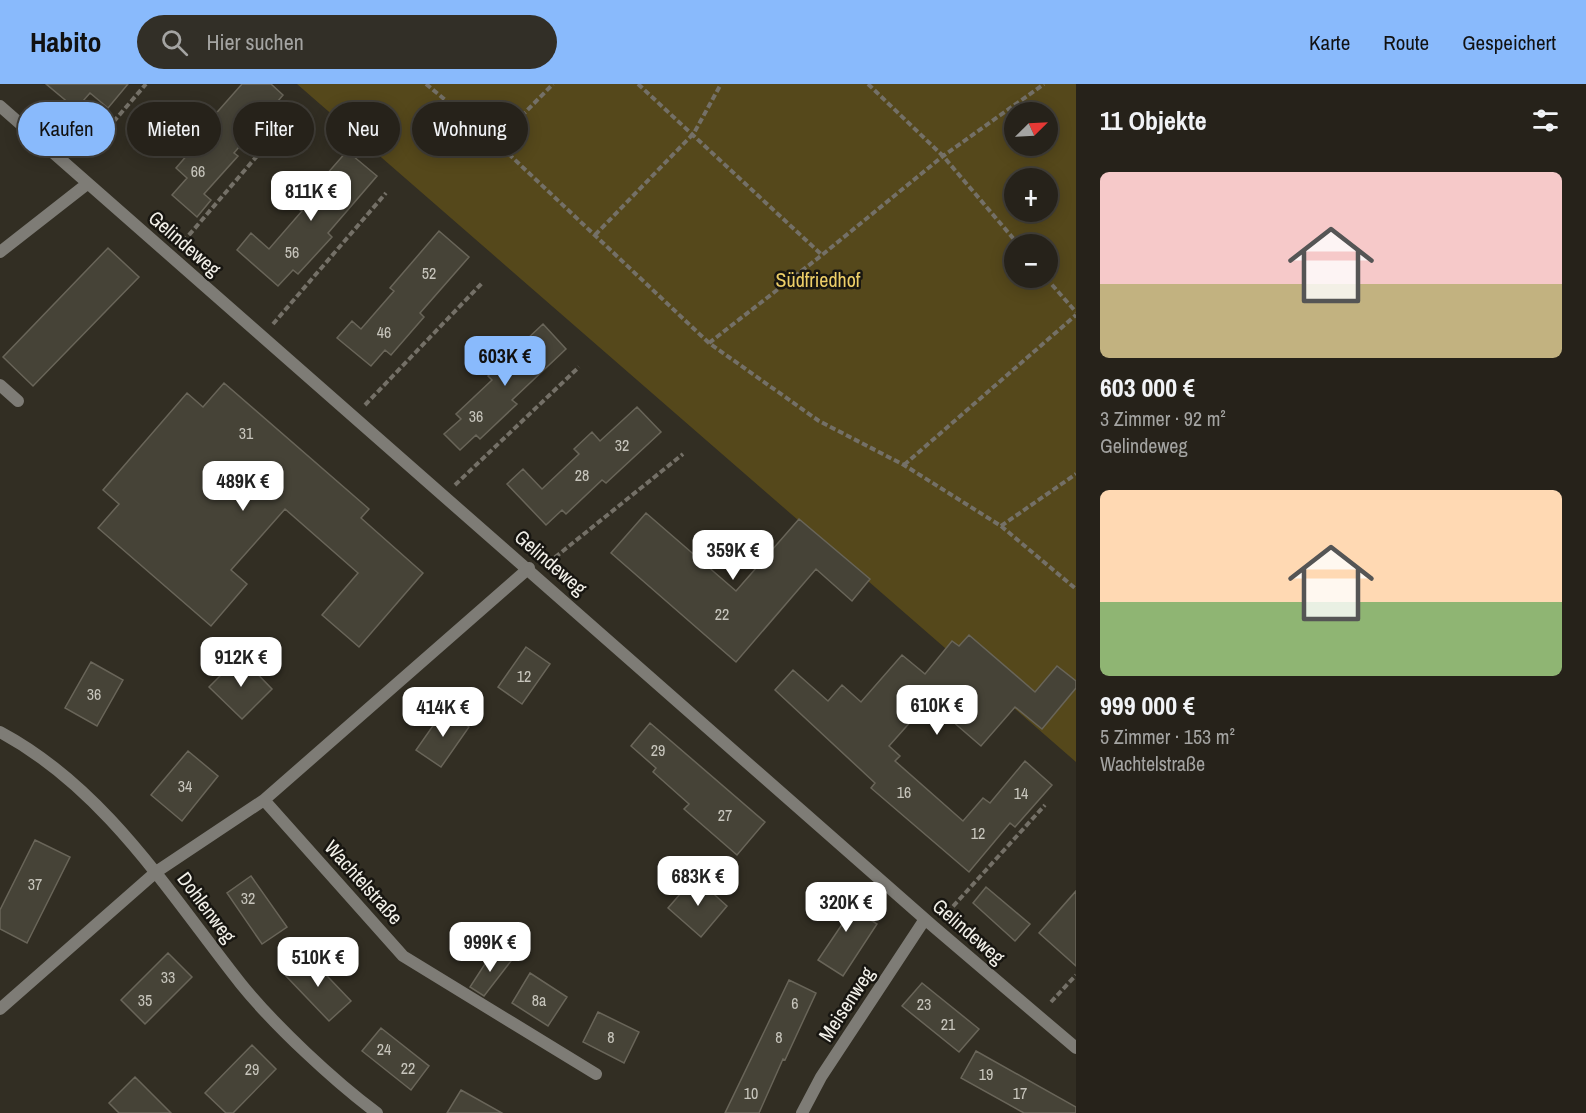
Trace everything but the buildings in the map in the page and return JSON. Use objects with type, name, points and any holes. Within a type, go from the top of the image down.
[{"type":"street","name":"Gelindeweg","points":[[0,106],[930,923],[1076,1048]]},
{"type":"street","points":[[0,252],[87,184]]},
{"type":"street","points":[[0,385],[18,401]]},
{"type":"street","points":[[0,1009],[156,872],[264,800],[532,571]]},
{"type":"street","name":"Dohlenweg","points":[[0,732],[75,782],[156,872],[243,986],[300,1045],[377,1113]]},
{"type":"street","name":"Wachtelstraße","points":[[264,800],[403,956],[597,1074]]},
{"type":"street","name":"Meisenweg","points":[[802,1113],[821,1077],[930,923]]},
{"type":"path","points":[[71,170],[146,84]]},
{"type":"path","points":[[426,84],[448,102]]},
{"type":"path","points":[[528,109],[553,84]]},
{"type":"path","points":[[638,84],[694,133],[822,255]]},
{"type":"path","points":[[595,235],[694,133],[721,84]]},
{"type":"path","points":[[868,84],[943,156],[1009,234]]},
{"type":"path","points":[[709,343],[943,156],[1044,84]]},
{"type":"path","points":[[170,256],[257,156]]},
{"type":"path","points":[[511,156],[709,343],[819,421],[904,465],[1001,526],[1076,589]]},
{"type":"path","points":[[262,336],[386,193]]},
{"type":"path","points":[[354,417],[483,282]]},
{"type":"path","points":[[904,465],[1076,314],[1054,288]]},
{"type":"path","points":[[444,495],[579,367]]},
{"type":"path","points":[[532,571],[684,454]]},
{"type":"path","points":[[1001,526],[1076,474]]},
{"type":"path","points":[[930,923],[1045,805]]},
{"type":"path","points":[[1039,1016],[1076,975]]},
{"type":"green space","name":"Südfriedhof","points":[[297,84],[1076,84],[1076,762],[380,156],[400,156],[400,102],[326,102],[326,109]]}]
